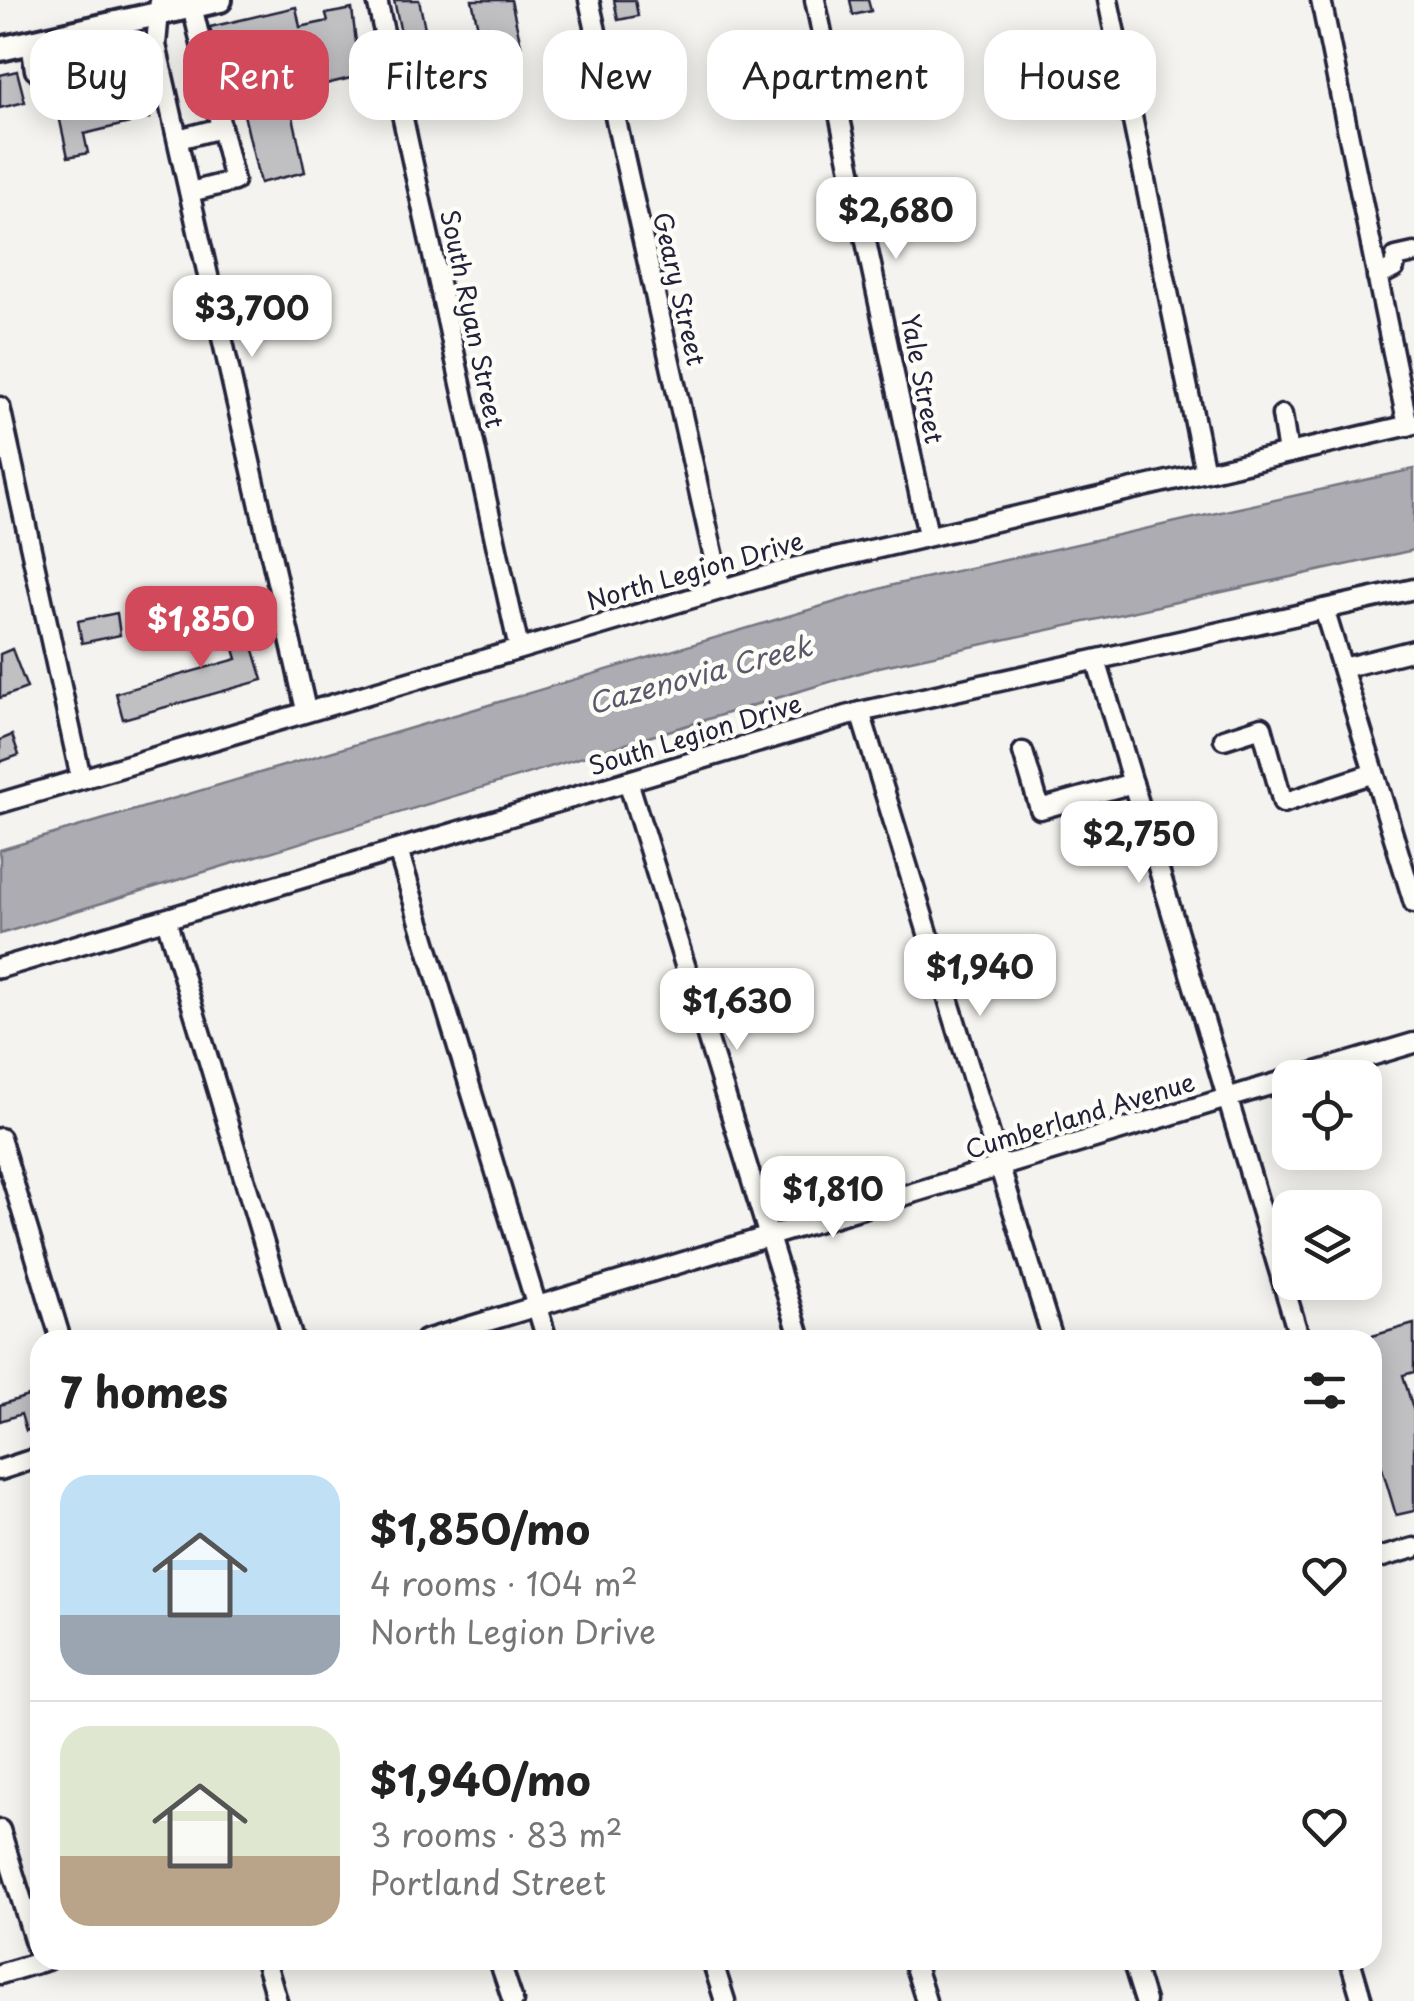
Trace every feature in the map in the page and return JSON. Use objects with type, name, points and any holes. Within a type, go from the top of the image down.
[{"type":"main road","points":[[85,30],[159,7],[220,0]]},
{"type":"main road","points":[[0,49],[30,42]]},
{"type":"street","name":"South Ryan Street","points":[[377,0],[519,649]]},
{"type":"street","name":"Geary Street","points":[[589,0],[721,589]]},
{"type":"street","name":"Yale Street","points":[[815,0],[928,535]]},
{"type":"street","points":[[1108,0],[1205,472]]},
{"type":"street","points":[[1321,0],[1411,425]]},
{"type":"street","points":[[190,192],[234,181],[192,6]]},
{"type":"street","points":[[159,7],[156,45],[306,710]]},
{"type":"street","points":[[178,139],[221,128]]},
{"type":"street","points":[[1377,277],[1394,268],[1396,257],[1414,253]]},
{"type":"street","points":[[0,407],[81,778]]},
{"type":"street","points":[[1282,415],[1288,453]]},
{"type":"street","name":"North Legion Drive","points":[[0,803],[721,589],[928,535],[1411,425]]},
{"type":"street","name":"South Legion Drive","points":[[0,968],[860,712],[1414,589]]},
{"type":"street","points":[[1324,610],[1414,903]]},
{"type":"street","points":[[1343,668],[1414,650]]},
{"type":"street","points":[[1096,660],[1297,1330]]},
{"type":"street","points":[[860,712],[1050,1330]]},
{"type":"street","points":[[1224,739],[1262,726],[1283,803],[1374,773]]},
{"type":"street","points":[[1024,752],[1040,809],[1133,783]]},
{"type":"street","points":[[628,780],[798,1330]]},
{"type":"street","points":[[398,850],[544,1330]]},
{"type":"street","points":[[166,919],[290,1330]]},
{"type":"street","name":"Cumberland Avenue","points":[[1355,1060],[1414,1043]]},
{"type":"street","name":"Cumberland Avenue","points":[[458,1330],[1272,1084]]},
{"type":"street","points":[[0,1138],[58,1330]]},
{"type":"street","points":[[0,1470],[30,1460]]},
{"type":"street","points":[[1382,1557],[1414,1548]]},
{"type":"street","points":[[0,1830],[30,1919]]},
{"type":"street","points":[[0,1974],[30,1965]]},
{"type":"street","points":[[268,1970],[277,2001]]},
{"type":"street","points":[[503,1970],[513,2001]]},
{"type":"street","points":[[715,1970],[724,2001]]},
{"type":"street","points":[[916,1970],[926,2001]]},
{"type":"street","points":[[1135,1970],[1145,2001]]},
{"type":"street","points":[[1353,1970],[1362,2001]]},
{"type":"water","name":"Cazenovia Creek","points":[[1414,469],[1414,550],[879,667],[0,934],[0,850],[893,585]]},
{"type":"building","points":[[394,0],[419,0],[425,30],[400,30]]},
{"type":"building","points":[[472,0],[511,0],[518,30],[478,28]]},
{"type":"building","points":[[614,0],[635,0],[638,16],[618,20]]},
{"type":"building","points":[[850,0],[868,0],[871,11],[853,15]]},
{"type":"building","points":[[296,7],[300,27],[328,21],[326,14],[352,9],[355,30],[349,30],[349,78],[329,83],[329,30],[210,27]]},
{"type":"building","points":[[17,71],[25,102],[0,108],[0,75]]},
{"type":"building","points":[[60,120],[142,120],[84,134],[88,153],[68,157]]},
{"type":"building","points":[[245,120],[294,120],[305,172],[260,183]]},
{"type":"building","points":[[236,590],[263,680],[123,719],[116,693],[237,659],[218,595]]},
{"type":"building","points":[[117,613],[120,635],[82,643],[78,621]]},
{"type":"building","points":[[12,649],[27,688],[0,698],[0,654]]},
{"type":"building","points":[[12,735],[19,755],[0,762],[0,740]]},
{"type":"building","points":[[1414,1324],[1414,1372],[1403,1375],[1414,1412],[1414,1511],[1396,1515],[1382,1468],[1382,1333]]},
{"type":"building","points":[[30,1395],[30,1430],[26,1431],[21,1414],[0,1421],[0,1405]]}]
